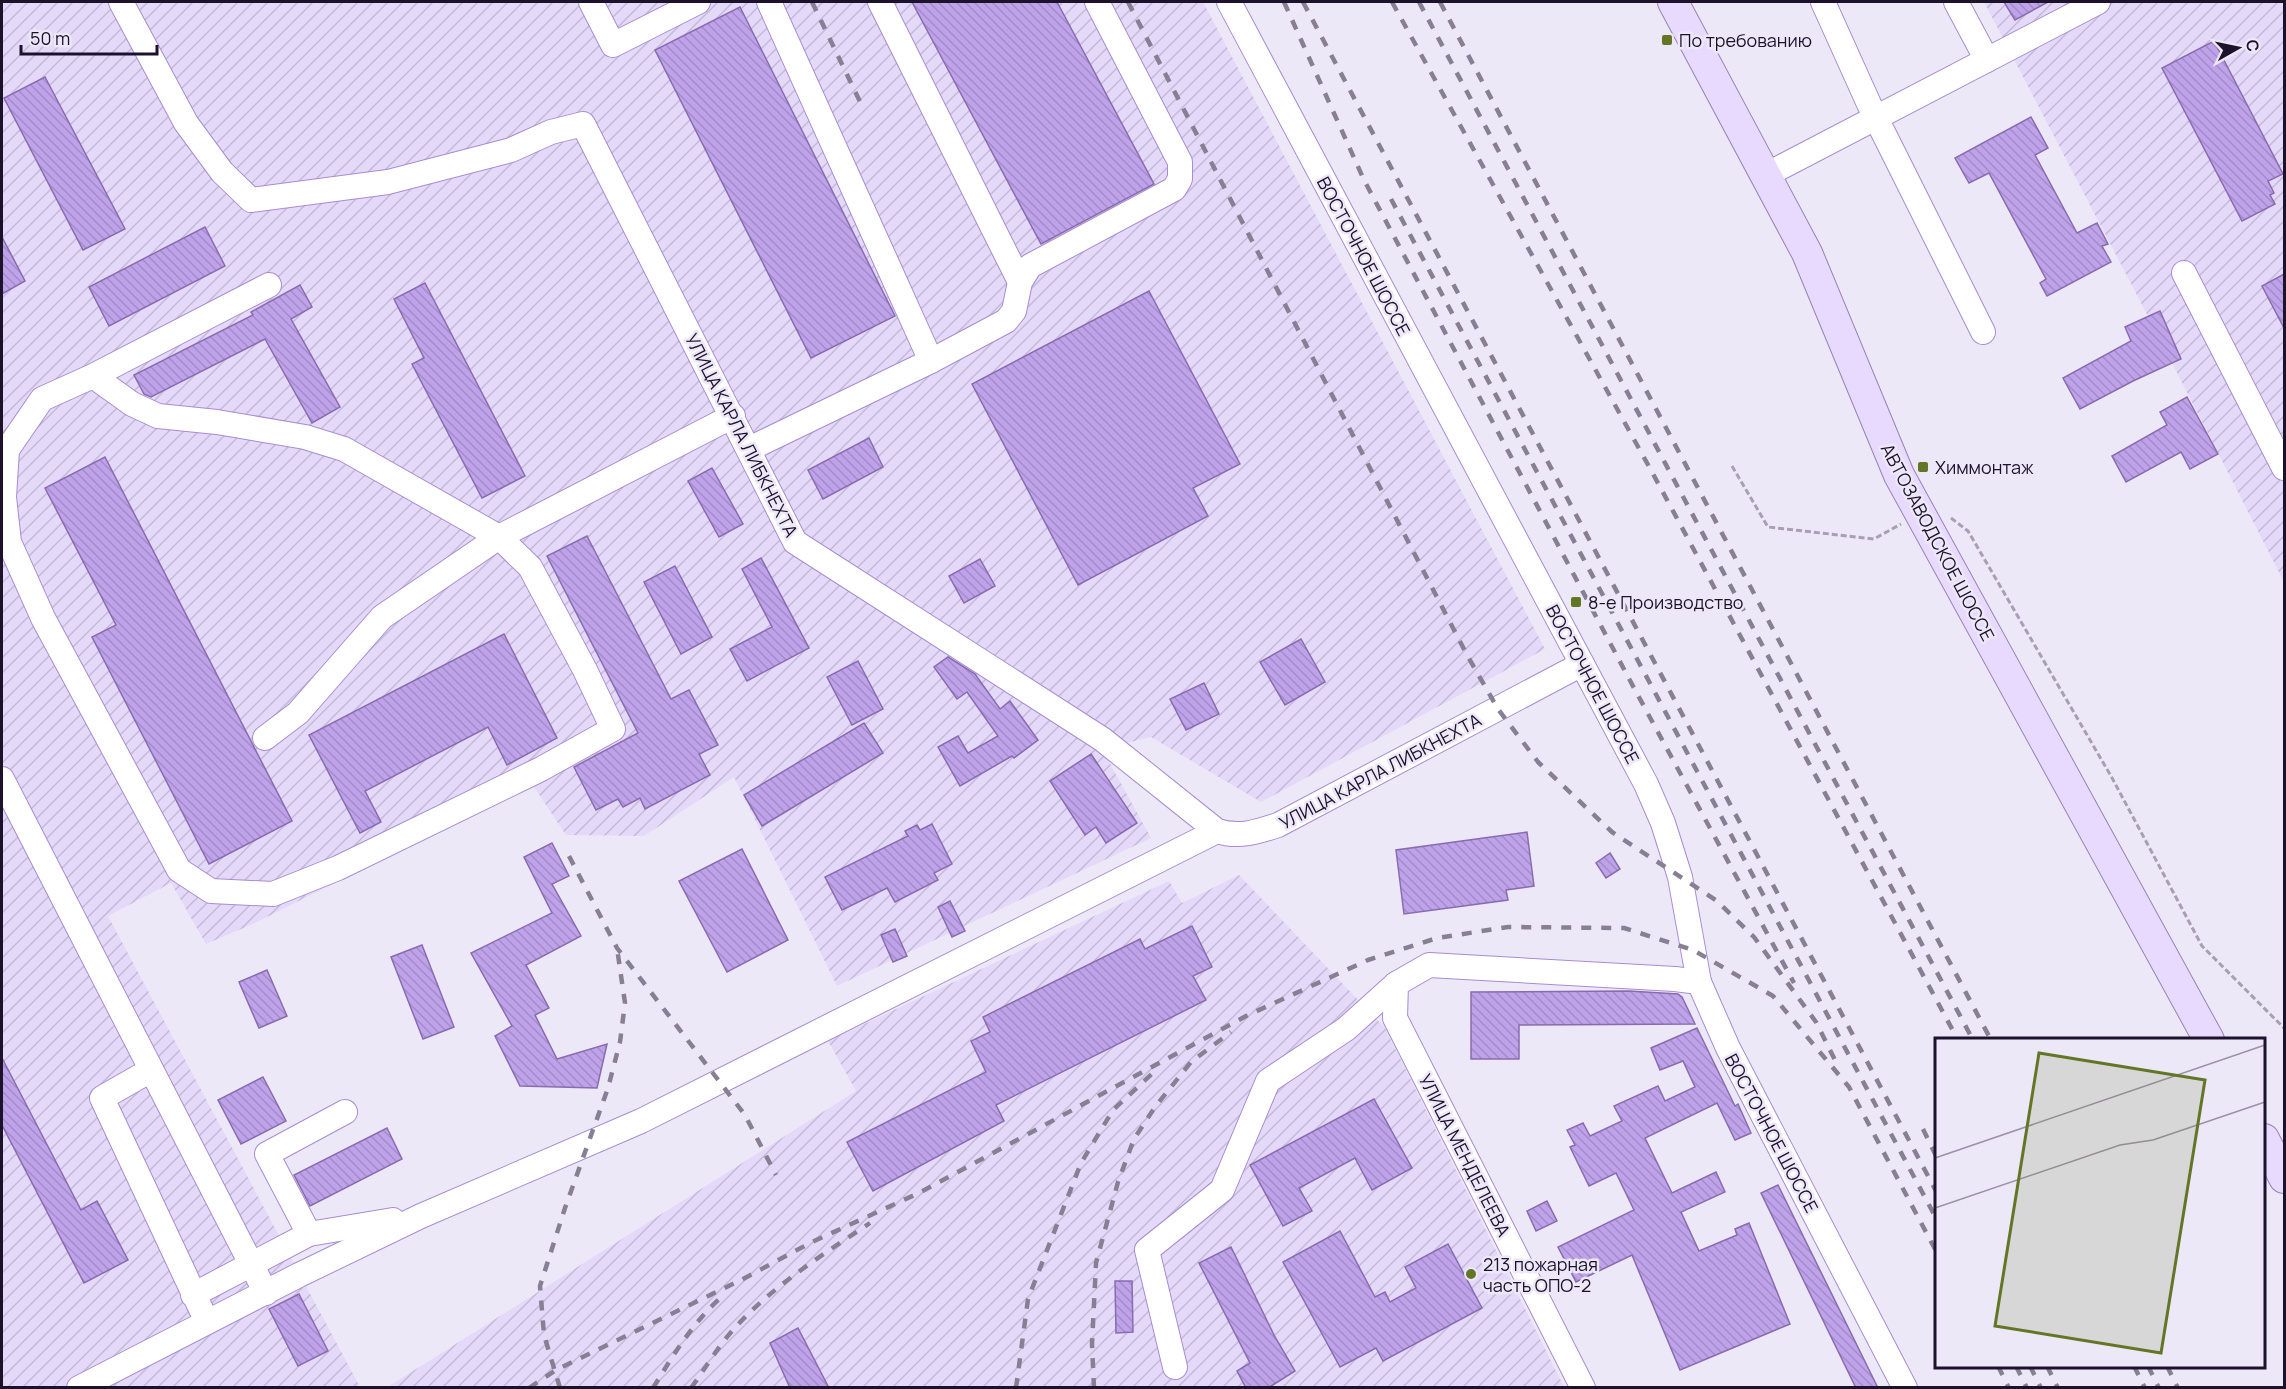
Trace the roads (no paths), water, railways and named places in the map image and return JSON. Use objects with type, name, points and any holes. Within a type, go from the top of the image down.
[{"type":"main road","name":"АВТОЗАВОДСКОЕ ШОССЕ","points":[[1673,2],[1816,273],[1899,475],[2208,1038]]},
{"type":"main road","points":[[2265,1141],[2284,1178]]},
{"type":"street","name":"УЛИЦА КАРЛА ЛИБКНЕХТА","points":[[121,2],[186,123],[222,172],[251,200],[388,182],[511,150],[551,132],[583,124],[795,542],[1102,739],[1217,831],[1230,835],[1244,834],[1278,825],[1582,664]]},
{"type":"street","points":[[591,2],[613,45],[698,2]]},
{"type":"street","points":[[769,2],[931,361]]},
{"type":"street","points":[[880,2],[1020,282]]},
{"type":"street","points":[[749,449],[931,361],[1006,321],[1014,310],[1020,282],[1030,266],[1174,189],[1180,178],[1179,162],[1097,2]]},
{"type":"street","name":"ВОСТОЧНОЕ ШОССЕ","points":[[1229,2],[1646,784],[1663,823],[1680,877],[1699,982],[1728,1048],[1905,1388]]},
{"type":"street","points":[[1823,2],[1875,118],[1983,332]]},
{"type":"street","points":[[1956,2],[1987,60]]},
{"type":"street","points":[[1766,175],[1987,60],[2084,5]]},
{"type":"street","points":[[2184,273],[2284,468]]},
{"type":"street","points":[[93,376],[132,404],[158,416],[217,422],[306,437],[344,449],[500,537],[530,567],[585,670],[613,729],[540,769],[338,868],[273,894],[211,891],[179,870],[43,618],[9,542],[4,497],[7,450],[42,399],[93,376],[269,285]]},
{"type":"street","points":[[265,738],[298,713],[382,617],[500,537],[733,416]]},
{"type":"street","points":[[2,779],[266,1293]]},
{"type":"street","points":[[79,1388],[421,1216],[640,1121],[1217,831]]},
{"type":"street","points":[[1175,1367],[1147,1250],[1222,1190],[1268,1081],[1346,1029],[1396,984],[1429,965],[1675,978],[1699,982]]},
{"type":"street","name":"УЛИЦА МЕНДЕЛЕЕВА","points":[[1396,984],[1395,1018],[1583,1388]]},
{"type":"street","points":[[151,1070],[102,1098],[207,1322]]},
{"type":"street","points":[[309,1234],[267,1154],[345,1112]]},
{"type":"street","points":[[193,1295],[309,1234],[421,1216]]},
{"type":"railway","points":[[812,2],[864,110]]},
{"type":"railway","points":[[1128,2],[1467,655],[1498,709],[1538,762],[1612,832],[1717,901],[1754,937],[1816,1022],[1838,1066]]},
{"type":"railway","points":[[1284,2],[1364,180],[1794,983]]},
{"type":"railway","points":[[1303,2],[1935,1189]]},
{"type":"railway","points":[[1392,2],[1652,472],[1957,1038]]},
{"type":"railway","points":[[1419,2],[1972,1038]]},
{"type":"railway","points":[[1440,2],[1990,1038]]},
{"type":"railway","points":[[1391,199],[1935,1216]]},
{"type":"railway","points":[[569,856],[617,948],[745,1115],[776,1175]]},
{"type":"railway","points":[[529,1388],[556,1370],[741,1280],[812,1242],[919,1193],[1246,1016],[1368,960],[1437,938],[1508,927],[1624,928],[1693,950],[1773,996],[1849,1087],[1935,1249]]},
{"type":"railway","points":[[560,1388],[544,1335],[540,1286],[608,1088],[620,1042],[625,1003],[617,948]]},
{"type":"railway","points":[[1094,1388],[1092,1344],[1096,1263],[1118,1182],[1134,1139],[1155,1107],[1191,1062],[1231,1032]]},
{"type":"railway","points":[[1016,1388],[1028,1299],[1081,1163],[1113,1110],[1155,1071]]},
{"type":"railway","points":[[1923,1129],[1935,1154]]},
{"type":"railway","points":[[691,1388],[716,1351],[763,1300],[798,1272],[870,1223]]},
{"type":"railway","points":[[653,1388],[694,1326],[725,1294]]},
{"type":"railway","points":[[1999,1368],[2009,1388]]},
{"type":"railway","points":[[2017,1368],[2027,1388]]},
{"type":"railway","points":[[2031,1368],[2041,1388]]},
{"type":"railway","points":[[2048,1368],[2058,1388]]},
{"type":"railway","points":[[2135,1368],[2145,1388]]},
{"type":"railway","points":[[2149,1368],[2159,1388]]},
{"type":"railway","points":[[2168,1368],[2178,1388]]},
{"type":"place","name":"По требованию","points":[[1667,40]]},
{"type":"place","name":"Химмонтаж","points":[[1923,467]]},
{"type":"place","name":"8-е Производство","points":[[1576,602]]},
{"type":"place","name":"213 пожарная часть ОПО-2","points":[[1471,1274]]}]
